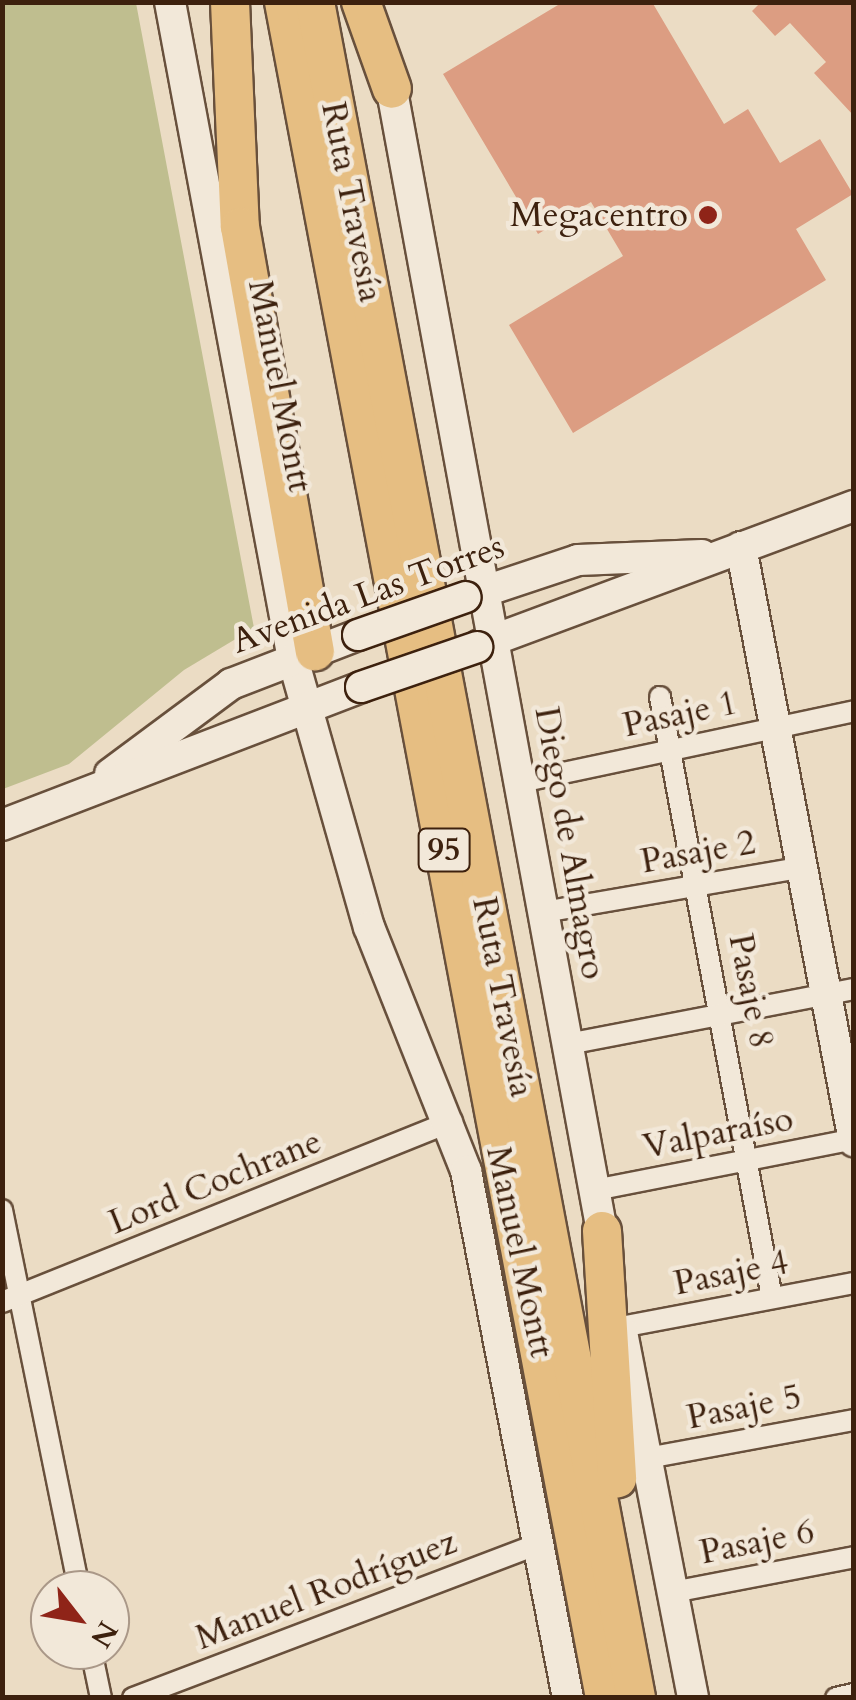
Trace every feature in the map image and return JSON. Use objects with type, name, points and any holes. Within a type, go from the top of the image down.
[{"type":"highway","points":[[230,2],[240,227],[304,655]]},
{"type":"highway","name":"Ruta Travesía","points":[[284,2],[604,1698]]},
{"type":"highway","name":"Ruta Travesía","points":[[315,2],[636,1698]]},
{"type":"highway","points":[[361,2],[392,89]]},
{"type":"highway","points":[[602,1231],[622,1621]]},
{"type":"main road","name":"Manuel Montt","points":[[170,2],[329,780],[368,927],[452,1121],[541,1544],[568,1698]]},
{"type":"main road","name":"Diego de Almagro","points":[[375,2],[486,643],[520,782],[693,1698]]},
{"type":"main road","name":"Avenida Las Torres","points":[[2,825],[361,687],[854,506]]},
{"type":"main road","name":"Avenida Las Torres","points":[[81,796],[231,684],[304,655],[578,560],[728,552]]},
{"type":"main road","points":[[728,552],[777,728],[804,867],[841,992],[853,1140]]},
{"type":"street","name":"Pasaje 8","points":[[660,697],[723,1014],[772,1298]]},
{"type":"street","name":"Pasaje 1","points":[[520,782],[854,711]]},
{"type":"street","name":"Pasaje 2","points":[[544,912],[804,867]]},
{"type":"street","points":[[568,1044],[841,992]]},
{"type":"street","name":"Lord Cochrane","points":[[10,1299],[452,1121]]},
{"type":"street","name":"Valparaíso","points":[[595,1190],[853,1140]]},
{"type":"street","points":[[2,1210],[10,1299],[74,1570]]},
{"type":"street","name":"Pasaje 4","points":[[621,1327],[854,1282]]},
{"type":"street","name":"Pasaje 5","points":[[646,1458],[854,1420]]},
{"type":"street","name":"Manuel Rodríguez","points":[[133,1698],[541,1544]]},
{"type":"street","name":"Pasaje 6","points":[[672,1592],[854,1557]]},
{"type":"street","points":[[96,1670],[101,1698]]},
{"type":"street","points":[[836,1698],[854,1694]]},
{"type":"shaded area","points":[[3,2],[136,3],[254,628],[184,670],[69,764],[3,789]]},
{"type":"building","name":"Megacentro","points":[[563,2],[652,2],[724,124],[748,109],[780,163],[820,139],[853,194],[796,229],[826,280],[573,433],[509,325],[623,256],[591,202],[538,234],[443,74]]},
{"type":"building","points":[[761,2],[854,2],[854,116],[814,73],[826,62],[790,23],[775,36],[752,11]]},
{"type":"place","name":"Megacentro","points":[[708,215]]}]
